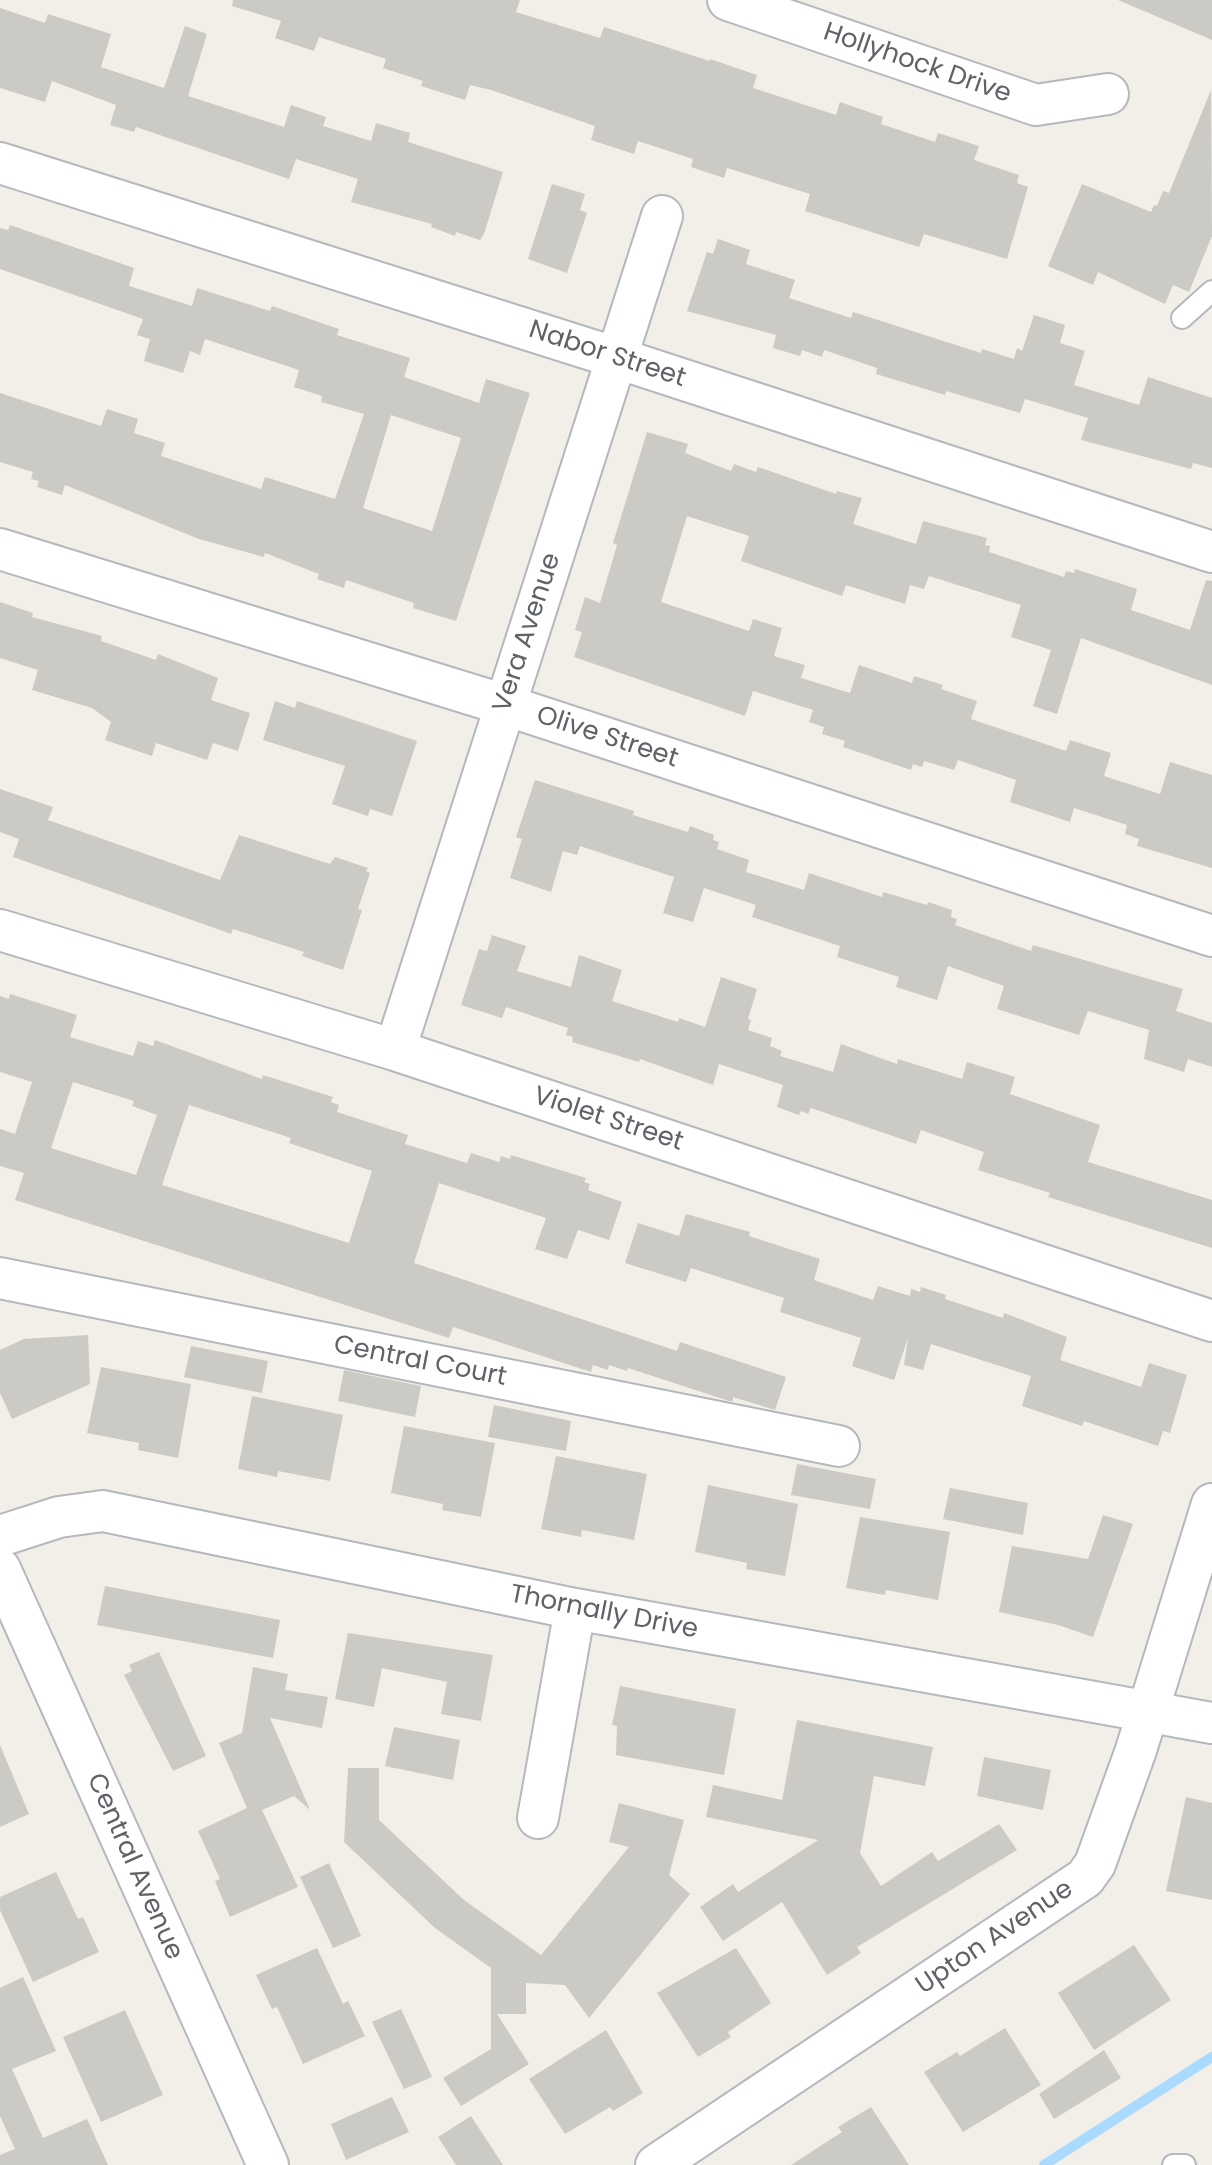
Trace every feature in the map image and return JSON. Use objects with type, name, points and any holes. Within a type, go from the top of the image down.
[{"type":"street","name":"Hollyhock Drive","points":[[728,0],[1036,105],[1108,94]]},
{"type":"street","name":"Nabor Street","points":[[0,163],[617,358],[1212,552]]},
{"type":"street","name":"Vera Avenue","points":[[395,1050],[662,216]]},
{"type":"street","name":"Olive Street","points":[[0,549],[505,705],[1212,936]]},
{"type":"street","name":"Violet Street","points":[[0,930],[395,1050],[1212,1321]]},
{"type":"street","name":"Central Court","points":[[0,1278],[839,1446]]},
{"type":"street","name":"Upton Avenue","points":[[656,2165],[1085,1878],[1095,1864],[1147,1712],[1212,1504]]},
{"type":"street","name":"Thornally Drive","points":[[0,1536],[59,1517],[103,1511],[575,1609],[1212,1723]]},
{"type":"street","name":"Central Avenue","points":[[0,1569],[268,2165]]},
{"type":"street","points":[[538,1818],[575,1609]]},
{"type":"lane","points":[[1182,318],[1212,291]]},
{"type":"lane","points":[[1173,2165],[1185,2165]]},
{"type":"building","points":[[233,0],[520,0],[516,12],[600,38],[604,27],[710,59],[757,75],[753,88],[836,115],[840,102],[883,117],[881,124],[935,142],[938,133],[979,146],[974,160],[1019,175],[1017,183],[1028,187],[1007,259],[924,234],[919,247],[805,211],[810,194],[727,168],[724,178],[691,167],[693,159],[638,141],[634,154],[591,140],[595,126],[491,90],[470,85],[465,100],[421,86],[423,81],[383,68],[386,59],[319,37],[314,51],[275,38],[281,21],[232,6]]},
{"type":"building","points":[[1118,0],[1212,0],[1212,40]]},
{"type":"building","points":[[0,8],[45,23],[48,14],[111,34],[101,67],[164,88],[185,26],[207,34],[188,96],[284,127],[291,105],[326,117],[323,126],[371,141],[376,123],[410,133],[408,142],[503,172],[484,234],[480,240],[456,232],[455,236],[431,227],[432,224],[351,202],[358,179],[296,159],[289,179],[136,127],[134,132],[110,125],[116,105],[52,81],[45,102],[0,88]]},
{"type":"building","points":[[1211,90],[1212,236],[1189,292],[1173,285],[1165,304],[1098,272],[1093,285],[1048,266],[1082,184],[1151,212],[1154,205],[1157,206],[1163,191],[1169,193]]},
{"type":"building","points":[[552,184],[585,194],[580,210],[587,213],[567,273],[528,259]]},
{"type":"building","points":[[10,225],[134,268],[129,286],[192,306],[197,288],[270,311],[272,306],[339,329],[337,335],[410,358],[404,377],[479,403],[486,379],[530,393],[456,621],[413,608],[414,603],[346,580],[344,588],[317,579],[319,574],[265,553],[264,557],[199,539],[65,485],[62,495],[37,487],[39,481],[31,479],[33,472],[0,462],[0,393],[101,426],[107,409],[138,419],[134,433],[165,443],[161,456],[261,489],[265,477],[335,499],[364,414],[321,402],[322,396],[294,387],[299,370],[205,339],[200,355],[190,351],[183,373],[144,361],[150,339],[137,335],[143,319],[0,269],[0,228],[8,230]],"holes":[[[391,415],[461,438],[432,531],[363,508]]]},
{"type":"building","points":[[718,239],[750,250],[746,264],[795,280],[789,298],[851,318],[853,312],[981,353],[982,349],[1014,359],[1017,348],[1022,351],[1034,315],[1065,325],[1060,343],[1085,351],[1074,385],[1139,405],[1148,377],[1212,398],[1212,468],[1193,463],[1191,469],[1081,440],[1088,418],[1025,399],[1020,413],[946,391],[945,395],[876,374],[877,368],[824,350],[822,357],[802,350],[800,356],[773,348],[776,335],[687,311],[707,252],[713,254]]},
{"type":"building","points":[[647,432],[688,444],[685,453],[731,471],[734,464],[756,472],[758,467],[836,494],[837,491],[862,498],[853,524],[916,544],[923,521],[987,538],[985,545],[990,546],[989,552],[1064,577],[1066,571],[1074,573],[1075,569],[1137,589],[1131,610],[1190,630],[1206,580],[1212,581],[1212,685],[1081,638],[1057,714],[1033,706],[1051,650],[1011,637],[1021,605],[929,576],[924,589],[910,585],[905,604],[846,585],[842,596],[741,561],[749,536],[687,516],[661,602],[749,631],[753,619],[782,628],[774,656],[805,665],[801,678],[850,693],[859,665],[912,683],[914,676],[943,685],[941,689],[977,701],[971,719],[1066,751],[1070,740],[1111,753],[1104,776],[1160,794],[1170,762],[1212,775],[1212,868],[1137,846],[1139,839],[1125,834],[1127,825],[1074,808],[1070,822],[1010,802],[1016,780],[958,760],[954,770],[924,761],[922,767],[913,764],[911,770],[843,747],[845,741],[822,734],[824,727],[809,722],[813,710],[753,691],[745,716],[574,657],[582,632],[575,630],[585,597],[600,603],[617,545],[613,543]]},
{"type":"building","points":[[0,602],[33,613],[32,617],[102,636],[101,641],[156,660],[158,654],[218,678],[211,700],[250,713],[238,751],[213,743],[207,760],[156,743],[152,756],[105,740],[111,722],[92,708],[32,690],[38,670],[0,658]]},
{"type":"building","points":[[275,701],[295,708],[297,701],[417,741],[392,816],[370,809],[368,816],[332,804],[345,766],[263,740]]},
{"type":"building","points":[[535,780],[634,811],[633,815],[688,832],[690,826],[714,835],[713,840],[719,842],[717,849],[749,860],[746,872],[804,890],[809,873],[882,897],[883,892],[927,905],[928,902],[952,910],[951,917],[957,919],[955,925],[1031,951],[1033,945],[1183,989],[1176,1011],[1212,1023],[1212,1067],[1188,1059],[1184,1072],[1144,1059],[1149,1030],[1088,1011],[1079,1035],[997,1009],[1004,986],[948,966],[937,1000],[896,987],[899,977],[837,957],[840,946],[752,917],[756,905],[704,888],[693,922],[663,913],[674,877],[580,846],[577,855],[563,851],[551,892],[510,878],[522,839],[516,837]]},
{"type":"building","points":[[0,789],[53,807],[48,820],[220,880],[239,835],[330,864],[335,857],[368,868],[366,871],[370,873],[358,909],[362,910],[343,970],[302,956],[304,952],[233,929],[231,934],[13,857],[19,839],[0,832]]},
{"type":"building","points":[[492,935],[526,946],[517,971],[571,987],[579,955],[622,970],[612,1001],[678,1022],[679,1018],[705,1027],[721,977],[757,989],[748,1030],[772,1038],[770,1046],[782,1051],[780,1056],[833,1072],[841,1044],[897,1064],[898,1059],[962,1079],[967,1062],[1015,1077],[1010,1094],[1100,1125],[1088,1162],[1212,1200],[1212,1248],[1048,1197],[1050,1193],[978,1170],[984,1152],[921,1130],[916,1144],[811,1108],[808,1114],[801,1111],[799,1115],[777,1107],[783,1085],[719,1064],[713,1085],[640,1059],[639,1062],[572,1042],[573,1037],[566,1035],[568,1028],[506,1007],[502,1018],[461,1005],[479,949],[487,951]]},
{"type":"building","points":[[10,994],[77,1015],[70,1037],[133,1056],[138,1041],[153,1046],[155,1040],[262,1079],[263,1075],[333,1097],[331,1102],[339,1105],[337,1112],[408,1135],[405,1144],[467,1163],[471,1153],[499,1162],[501,1156],[510,1159],[511,1155],[586,1178],[584,1182],[590,1184],[588,1190],[622,1202],[609,1240],[578,1230],[567,1259],[535,1249],[546,1218],[439,1183],[414,1263],[677,1351],[680,1342],[786,1377],[775,1410],[733,1397],[733,1401],[729,1401],[628,1368],[627,1371],[609,1365],[608,1370],[593,1365],[591,1372],[453,1327],[449,1338],[15,1200],[24,1173],[0,1166],[0,1129],[15,1134],[32,1082],[0,1072],[0,996],[9,999]],"holes":[[[73,1082],[134,1101],[132,1106],[157,1115],[136,1175],[51,1148]],[[189,1105],[291,1138],[289,1143],[372,1171],[349,1243],[162,1185]]]},
{"type":"building","points":[[686,1214],[750,1232],[749,1236],[820,1259],[814,1280],[873,1300],[878,1286],[910,1296],[911,1289],[920,1292],[921,1287],[946,1295],[945,1299],[1003,1318],[1004,1313],[1067,1337],[1060,1360],[1141,1387],[1149,1363],[1187,1375],[1170,1433],[1163,1431],[1158,1446],[1084,1421],[1082,1426],[1022,1406],[1031,1376],[931,1344],[923,1370],[904,1365],[908,1338],[894,1380],[852,1366],[861,1338],[780,1312],[784,1298],[691,1268],[686,1282],[625,1263],[638,1223],[679,1236]]},
{"type":"building","points":[[88,1335],[90,1384],[12,1419],[0,1393],[0,1350],[24,1339]]},
{"type":"building","points":[[191,1346],[268,1361],[262,1393],[184,1377]]},
{"type":"building","points":[[101,1367],[191,1384],[178,1458],[138,1450],[139,1443],[87,1433]]},
{"type":"building","points":[[344,1370],[421,1386],[415,1417],[338,1401]]},
{"type":"building","points":[[252,1396],[343,1415],[330,1481],[278,1471],[277,1477],[238,1469]]},
{"type":"building","points":[[494,1405],[571,1421],[566,1451],[488,1437]]},
{"type":"building","points":[[404,1426],[495,1443],[481,1517],[442,1510],[443,1504],[391,1493]]},
{"type":"building","points":[[556,1456],[647,1474],[634,1540],[582,1530],[581,1537],[541,1529]]},
{"type":"building","points":[[797,1464],[876,1479],[870,1509],[791,1495]]},
{"type":"building","points":[[708,1485],[798,1504],[785,1576],[746,1569],[747,1563],[695,1552]]},
{"type":"building","points":[[950,1488],[1028,1503],[1023,1535],[943,1519]]},
{"type":"building","points":[[1103,1515],[1133,1524],[1093,1637],[1058,1625],[999,1612],[1012,1546],[1088,1559]]},
{"type":"building","points":[[860,1517],[950,1532],[938,1600],[886,1590],[885,1595],[846,1588]]},
{"type":"building","points":[[105,1586],[280,1620],[273,1658],[97,1625]]},
{"type":"building","points":[[348,1633],[493,1655],[481,1721],[441,1714],[447,1682],[382,1668],[374,1707],[335,1699]]},
{"type":"building","points":[[159,1652],[206,1756],[173,1771],[124,1675],[132,1671],[129,1665]]},
{"type":"building","points":[[253,1667],[288,1674],[285,1690],[328,1697],[322,1728],[270,1718],[310,1810],[294,1796],[262,1810],[298,1887],[230,1917],[215,1881],[220,1879],[198,1831],[247,1808],[219,1743],[242,1733]]},
{"type":"building","points":[[620,1686],[736,1709],[724,1775],[616,1755],[617,1726],[612,1725]]},
{"type":"building","points":[[797,1720],[933,1747],[925,1786],[874,1776],[860,1853],[881,1886],[932,1852],[938,1861],[999,1824],[1017,1850],[857,1947],[861,1953],[827,1975],[782,1902],[723,1941],[700,1907],[733,1884],[738,1892],[818,1840],[706,1817],[713,1785],[782,1800]]},
{"type":"building","points":[[394,1727],[460,1740],[453,1780],[385,1766]]},
{"type":"building","points":[[0,1745],[29,1814],[0,1827]]},
{"type":"building","points":[[984,1757],[1051,1770],[1043,1810],[977,1796]]},
{"type":"building","points":[[348,1768],[379,1768],[379,1820],[464,1900],[541,1955],[629,1847],[609,1842],[619,1803],[684,1820],[669,1875],[690,1894],[589,2018],[565,1985],[526,1983],[526,2014],[497,2014],[529,2064],[461,2106],[443,2078],[491,2049],[491,1968],[435,1928],[344,1842]]},
{"type":"building","points":[[1186,1797],[1212,1803],[1212,1900],[1166,1891]]},
{"type":"building","points":[[329,1863],[361,1936],[333,1948],[300,1877]]},
{"type":"building","points":[[56,1872],[78,1919],[83,1917],[99,1952],[33,1982],[0,1910],[0,1897]]},
{"type":"building","points":[[1134,1945],[1171,2000],[1094,2050],[1058,1993]]},
{"type":"building","points":[[317,1948],[343,2004],[348,2001],[365,2036],[303,2064],[277,2007],[272,2009],[256,1975]]},
{"type":"building","points":[[736,1948],[771,2003],[728,2032],[731,2037],[698,2057],[657,1993]]},
{"type":"building","points":[[23,1977],[56,2051],[12,2069],[43,2138],[87,2119],[108,2165],[0,2165],[0,2155],[15,2149],[0,2116],[0,1988]]},
{"type":"building","points":[[401,2009],[432,2077],[404,2089],[372,2022]]},
{"type":"building","points":[[125,2010],[163,2095],[101,2122],[63,2037]]},
{"type":"building","points":[[1005,2028],[1041,2085],[963,2132],[924,2072],[957,2052],[960,2056]]},
{"type":"building","points":[[606,2030],[643,2093],[613,2111],[610,2107],[565,2134],[529,2079]]},
{"type":"building","points":[[1104,2050],[1121,2078],[1054,2119],[1039,2094]]},
{"type":"building","points":[[392,2097],[409,2132],[346,2160],[331,2124]]},
{"type":"building","points":[[871,2107],[909,2165],[791,2165],[842,2132],[838,2127]]},
{"type":"building","points":[[471,2116],[503,2165],[456,2165],[438,2137]]},
{"type":"waterway","points":[[1044,2165],[1212,2057]]}]
